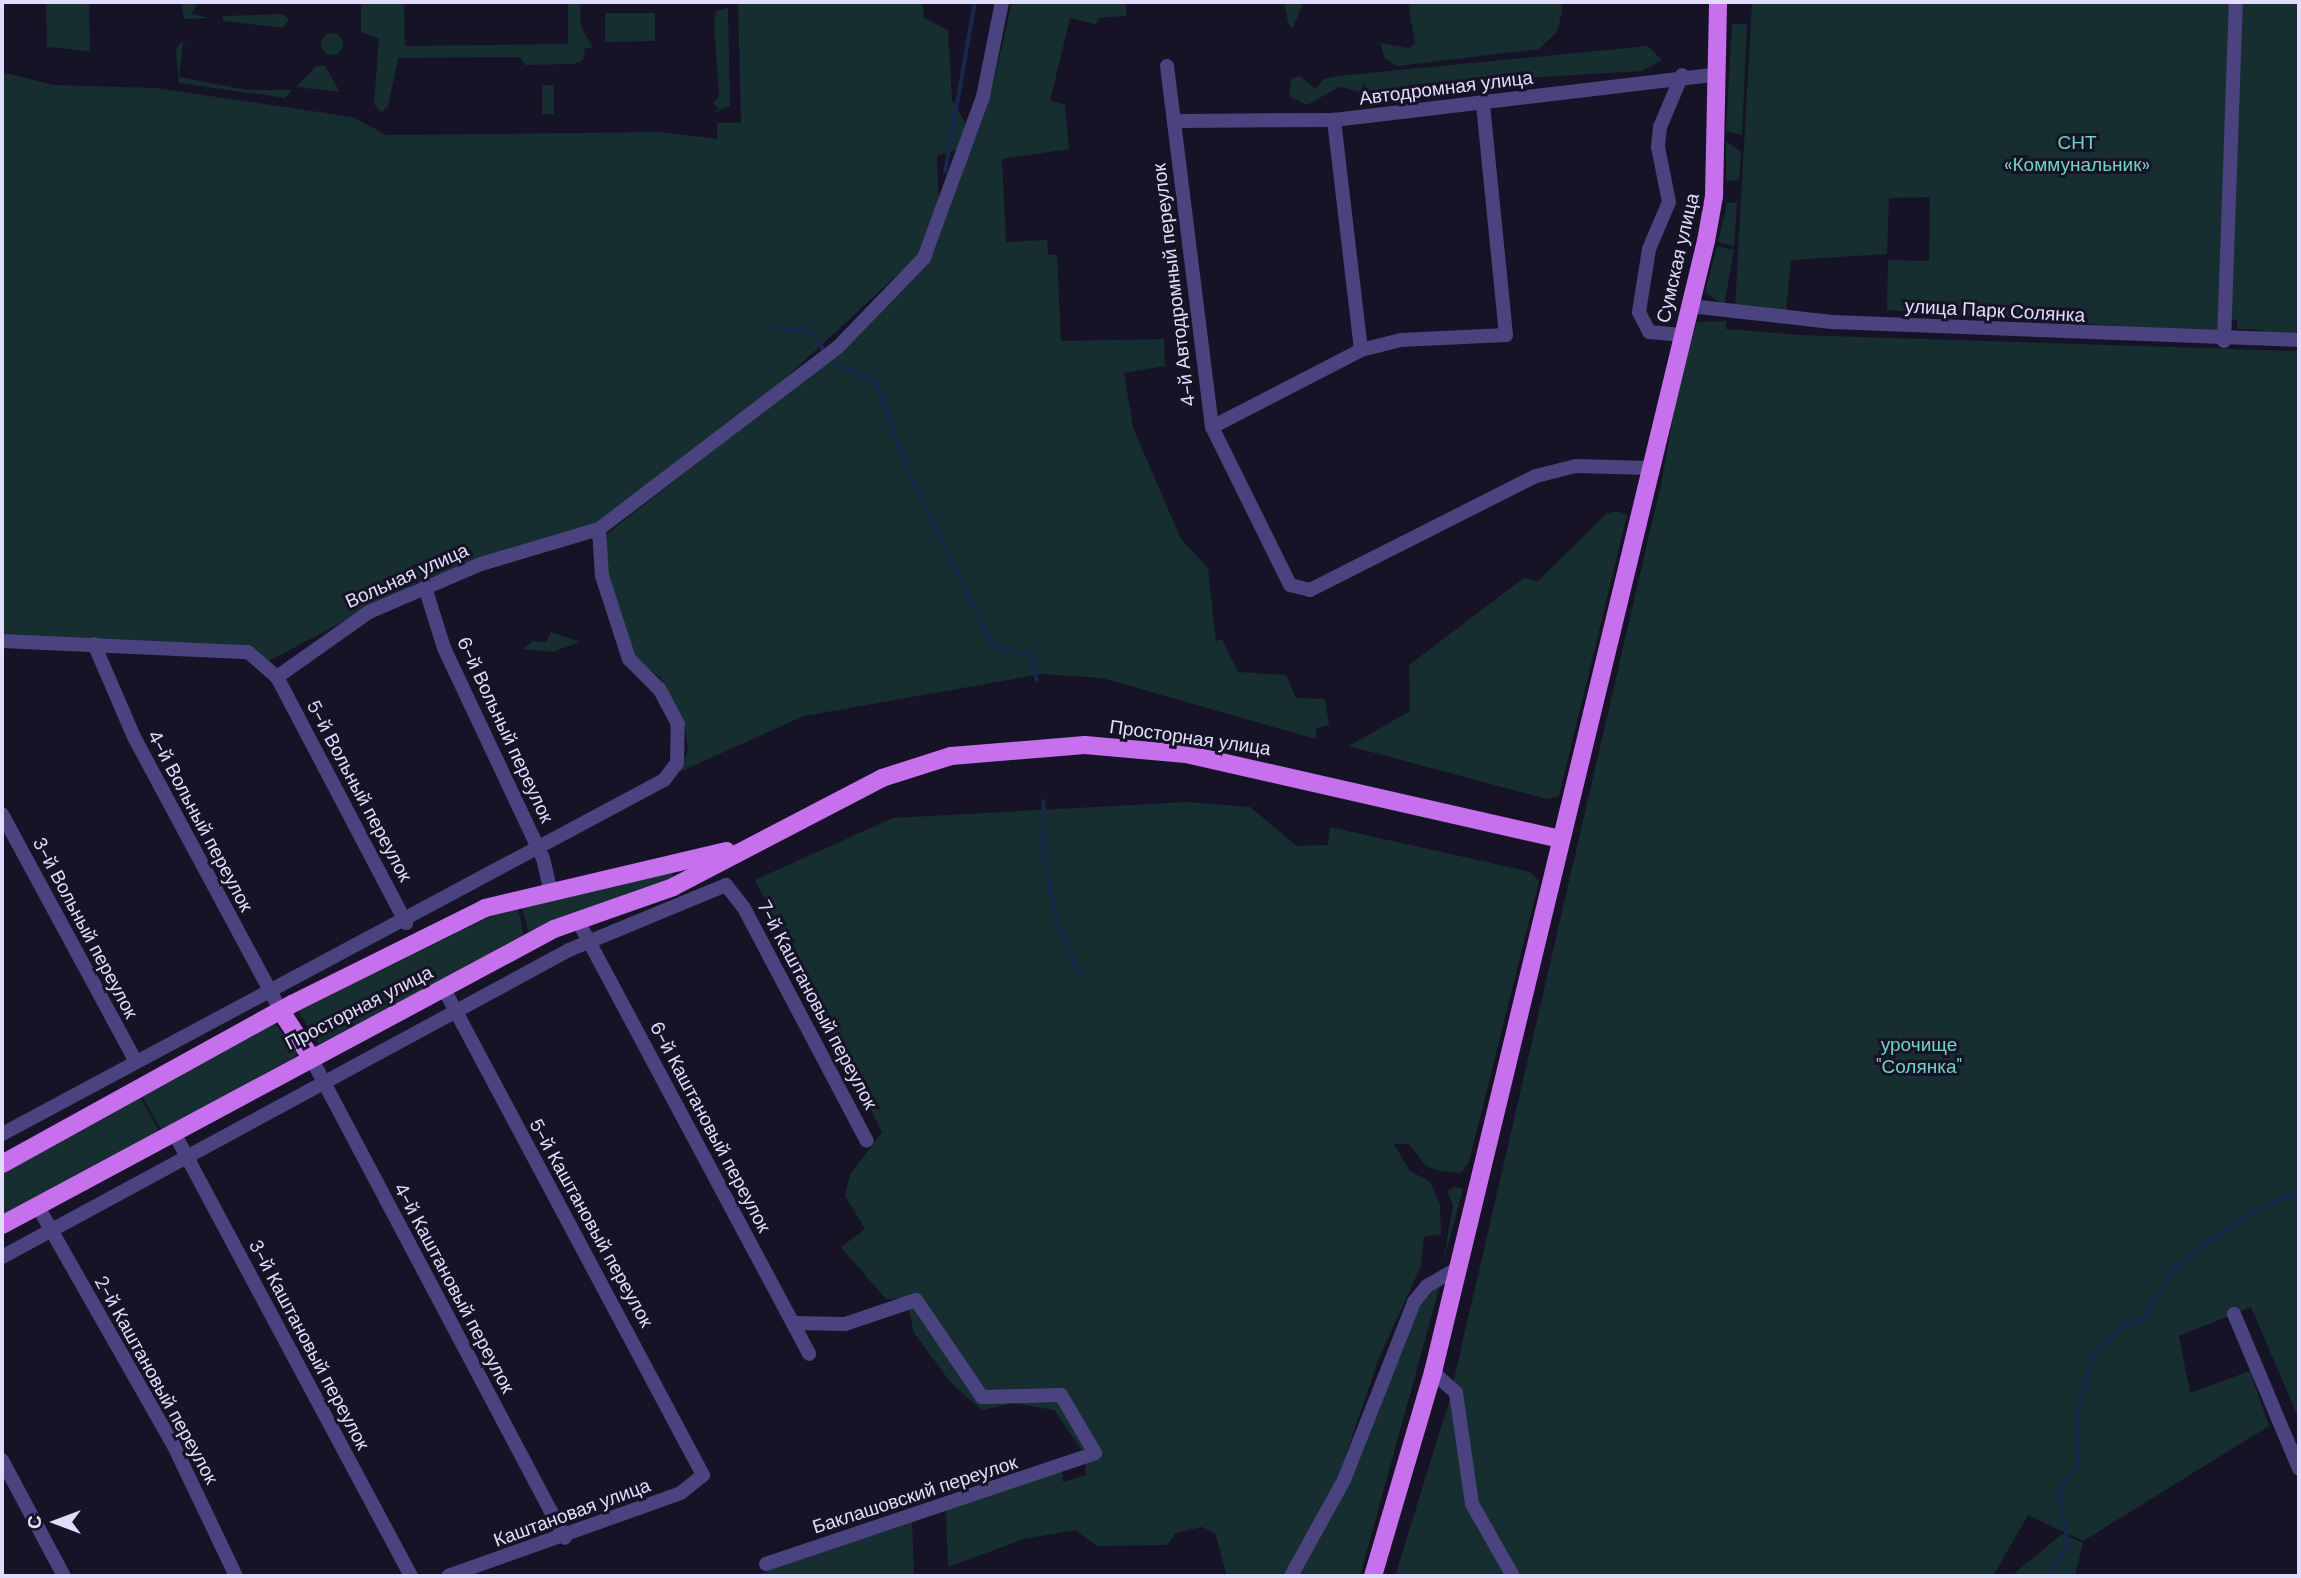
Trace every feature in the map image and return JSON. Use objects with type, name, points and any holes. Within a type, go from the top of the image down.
[{"type":"main road","name":"Сумская улица","points":[[1373,1576],[1433,1372],[1690,306],[1714,195],[1718,2]]},
{"type":"main road","name":"Просторная улица","points":[[2,1225],[310,1056],[577,919],[686,881],[742,846],[916,766],[985,750],[1060,745],[1129,747],[1234,762],[1560,839]]},
{"type":"main road","name":"Просторная улица","points":[[2,1164],[281,1011],[485,908],[550,888],[678,863],[742,846]]},
{"type":"main road","points":[[678,863],[689,869],[686,881]]},
{"type":"main road","points":[[281,1011],[310,1056]]},
{"type":"street","name":"Вольная улица","points":[[277,677],[345,626],[425,587],[599,530],[837,348],[924,258],[983,96],[1002,2]]},
{"type":"street","points":[[2224,341],[2236,2]]},
{"type":"street","name":"4-й Автодромный переулок","points":[[1167,66],[1178,121],[1177,158],[1212,427],[1290,585],[1310,590],[1536,475],[1576,466],[1649,472]]},
{"type":"street","name":"Автодромная улица","points":[[1178,121],[1334,120],[1483,103],[1682,75],[1718,74]]},
{"type":"street","points":[[1682,75],[1660,127],[1658,147],[1669,202],[1649,248],[1639,312],[1649,332],[1682,335]]},
{"type":"street","points":[[1212,427],[1361,350],[1401,340],[1506,335],[1483,103]]},
{"type":"street","points":[[1334,120],[1361,350]]},
{"type":"street","name":"улица Парк Солянка","points":[[1690,306],[1792,320],[2224,341],[2299,341]]},
{"type":"street","points":[[2,1132],[135,1060],[406,923],[537,847],[664,780],[681,741],[659,689],[629,659],[602,576],[599,530]]},
{"type":"street","name":"6-й Вольный переулок","points":[[425,587],[480,732],[537,847],[550,888]]},
{"type":"street","points":[[2,641],[248,652],[277,677]]},
{"type":"street","name":"4-й Вольный переулок","points":[[94,644],[134,737],[281,1011]]},
{"type":"street","name":"5-й Вольный переулок","points":[[277,677],[406,923]]},
{"type":"street","name":"3-й Вольный переулок","points":[[2,814],[135,1060]]},
{"type":"street","name":"7-й Каштановый переулок","points":[[589,940],[732,888],[867,1141]]},
{"type":"street","name":"6-й Каштановый переулок","points":[[577,919],[809,1354]]},
{"type":"street","points":[[2,1257],[457,1014],[589,940]]},
{"type":"street","name":"5-й Каштановый переулок","points":[[444,989],[703,1475]]},
{"type":"street","name":"4-й Каштановый переулок","points":[[310,1056],[565,1538]]},
{"type":"street","name":"3-й Каштановый переулок","points":[[173,1131],[411,1576]]},
{"type":"street","name":"2-й Каштановый переулок","points":[[37,1205],[173,1444],[236,1576]]},
{"type":"street","points":[[1291,1576],[1343,1480],[1414,1302],[1427,1286],[1457,1269]]},
{"type":"street","name":"Баклашовский переулок","points":[[766,1564],[1096,1453],[1061,1395],[982,1397],[916,1300],[845,1324],[793,1322]]},
{"type":"street","points":[[2234,1314],[2299,1469]]},
{"type":"street","points":[[1433,1372],[1456,1393],[1472,1504],[1513,1576]]},
{"type":"street","points":[[2,1460],[64,1576]]},
{"type":"street","name":"Каштановая улица","points":[[448,1576],[565,1538],[681,1493],[703,1475]]},
{"type":"green space","points":[[46,2],[89,2],[90,51],[47,47]]},
{"type":"green space","points":[[181,2],[197,3],[192,14],[210,18],[184,19]]},
{"type":"green space","points":[[404,2],[405,46],[568,44],[568,2],[580,2],[581,27],[593,48],[585,48],[583,60],[573,64],[525,65],[520,57],[398,58],[388,107],[381,112],[374,104],[379,39],[361,32],[361,3]]},
{"type":"green space","points":[[738,2],[922,2],[924,18],[948,30],[952,100],[966,124],[958,149],[937,156],[939,210],[920,254],[766,396],[601,521],[424,579],[269,661],[2,635],[2,72],[53,85],[156,88],[352,117],[387,135],[660,132],[717,139],[717,123],[741,123]]},
{"type":"green space","points":[[1012,2],[1126,2],[1126,16],[1098,18],[1096,24],[1070,18],[1050,101],[1065,104],[1069,149],[1002,159],[1006,242],[1047,240],[1048,255],[1057,255],[1061,341],[1164,339],[1165,366],[1124,373],[1133,428],[1181,539],[1208,568],[1216,641],[1222,639],[1238,672],[1286,675],[1296,698],[1325,699],[1329,725],[1316,728],[1316,739],[1102,678],[1042,674],[804,716],[679,772],[688,750],[684,723],[660,677],[636,661],[605,567],[607,534],[844,347],[934,252],[990,97]]},
{"type":"green space","points":[[1284,2],[1304,2],[1292,29],[1288,23]]},
{"type":"green space","points":[[1408,2],[1562,2],[1562,12],[1557,32],[1539,49],[1398,66],[1385,59],[1380,43],[1409,48],[1415,43]]},
{"type":"green space","name":"СНТ «Коммунальник»","points":[[1752,2],[2235,2],[2223,333],[1887,310],[1888,260],[1929,261],[1930,197],[1889,198],[1887,254],[1791,260],[1786,312],[1735,309]]},
{"type":"green space","points":[[2239,2],[2299,2],[2299,335],[2266,336],[2261,330],[2237,329],[2237,320],[2226,320]]},
{"type":"green space","points":[[728,8],[730,106],[713,113],[719,109],[713,103],[719,96],[714,21],[716,11]]},
{"type":"green space","points":[[605,13],[655,13],[655,41],[605,42]]},
{"type":"green space","points":[[283,14],[289,20],[283,28],[223,21],[223,16]]},
{"type":"green space","points":[[1732,24],[1747,24],[1742,135],[1726,131]]},
{"type":"green space","points":[[332,33],[340,36],[343,44],[340,52],[332,55],[324,52],[321,44],[324,36]]},
{"type":"green space","points":[[181,42],[191,43],[183,43],[179,77],[247,90],[292,90],[285,98],[179,83],[176,49]]},
{"type":"green space","points":[[1648,46],[1662,60],[1642,71],[1419,84],[1412,92],[1378,95],[1339,87],[1307,105],[1289,96],[1291,79],[1300,76],[1316,89],[1324,79],[1338,76]]},
{"type":"green space","points":[[316,66],[325,66],[340,92],[296,87]]},
{"type":"green space","points":[[542,85],[554,85],[554,114],[542,114]]},
{"type":"green space","points":[[1726,141],[1741,152],[1739,180],[1726,181]]},
{"type":"green space","points":[[1727,203],[1737,203],[1734,246],[1718,242]]},
{"type":"green space","points":[[1717,246],[1734,250],[1724,306],[1705,292]]},
{"type":"green space","name":"урочище \"Солянка\"","points":[[1726,321],[1726,329],[1798,335],[2299,351],[2299,1419],[2251,1307],[2179,1336],[2190,1393],[2250,1371],[2269,1426],[2083,1541],[2028,1515],[1993,1576],[1395,1576],[1448,1405],[1663,475],[1679,381],[1697,322]]},
{"type":"green space","points":[[1617,511],[1627,515],[1559,796],[1547,799],[1349,746],[1410,711],[1409,665],[1524,578],[1538,581],[1606,514]]},
{"type":"green space","points":[[551,632],[580,642],[552,652],[523,649],[533,641],[546,642]]},
{"type":"green space","points":[[1187,802],[1250,807],[1297,846],[1328,845],[1330,827],[1530,872],[1539,881],[1469,1162],[1461,1173],[1440,1171],[1426,1166],[1409,1144],[1394,1144],[1410,1171],[1430,1182],[1440,1204],[1441,1234],[1424,1237],[1421,1266],[1379,1358],[1339,1475],[1284,1576],[1227,1576],[1215,1533],[1202,1527],[1176,1533],[1167,1545],[1097,1546],[1075,1530],[1024,1539],[948,1567],[946,1510],[1062,1470],[1063,1482],[1086,1475],[1085,1455],[1054,1410],[1013,1403],[982,1410],[951,1383],[914,1333],[906,1298],[886,1299],[841,1247],[865,1229],[845,1196],[850,1175],[882,1132],[755,880],[893,818]]},
{"type":"green space","points":[[672,873],[675,878],[529,934],[521,903]]},
{"type":"green space","points":[[517,904],[524,937],[319,1044],[297,1010]]},
{"type":"green space","points":[[273,1022],[298,1051],[295,1057],[161,1130],[141,1094]]},
{"type":"green space","points":[[139,1095],[159,1131],[2,1218],[2,1171]]},
{"type":"green space","points":[[1455,1187],[1463,1189],[1443,1263],[1453,1205],[1447,1191]]},
{"type":"green space","points":[[1440,1285],[1360,1576],[1296,1576],[1418,1302]]},
{"type":"green space","points":[[912,1522],[914,1576],[753,1576]]},
{"type":"green space","points":[[2062,1534],[2083,1543],[2075,1576],[2011,1576]]},
{"type":"waterway","points":[[945,172],[975,2]]},
{"type":"waterway","points":[[772,327],[810,331],[823,348]]},
{"type":"waterway","points":[[836,365],[875,380],[906,464],[992,644],[1032,656],[1037,680]]},
{"type":"waterway","points":[[1044,801],[1043,851],[1057,921],[1081,977]]},
{"type":"waterway","points":[[2049,1576],[2068,1546],[2059,1490],[2078,1466],[2078,1410],[2094,1353],[2122,1327],[2142,1321],[2175,1267],[2250,1213],[2299,1192]]}]
